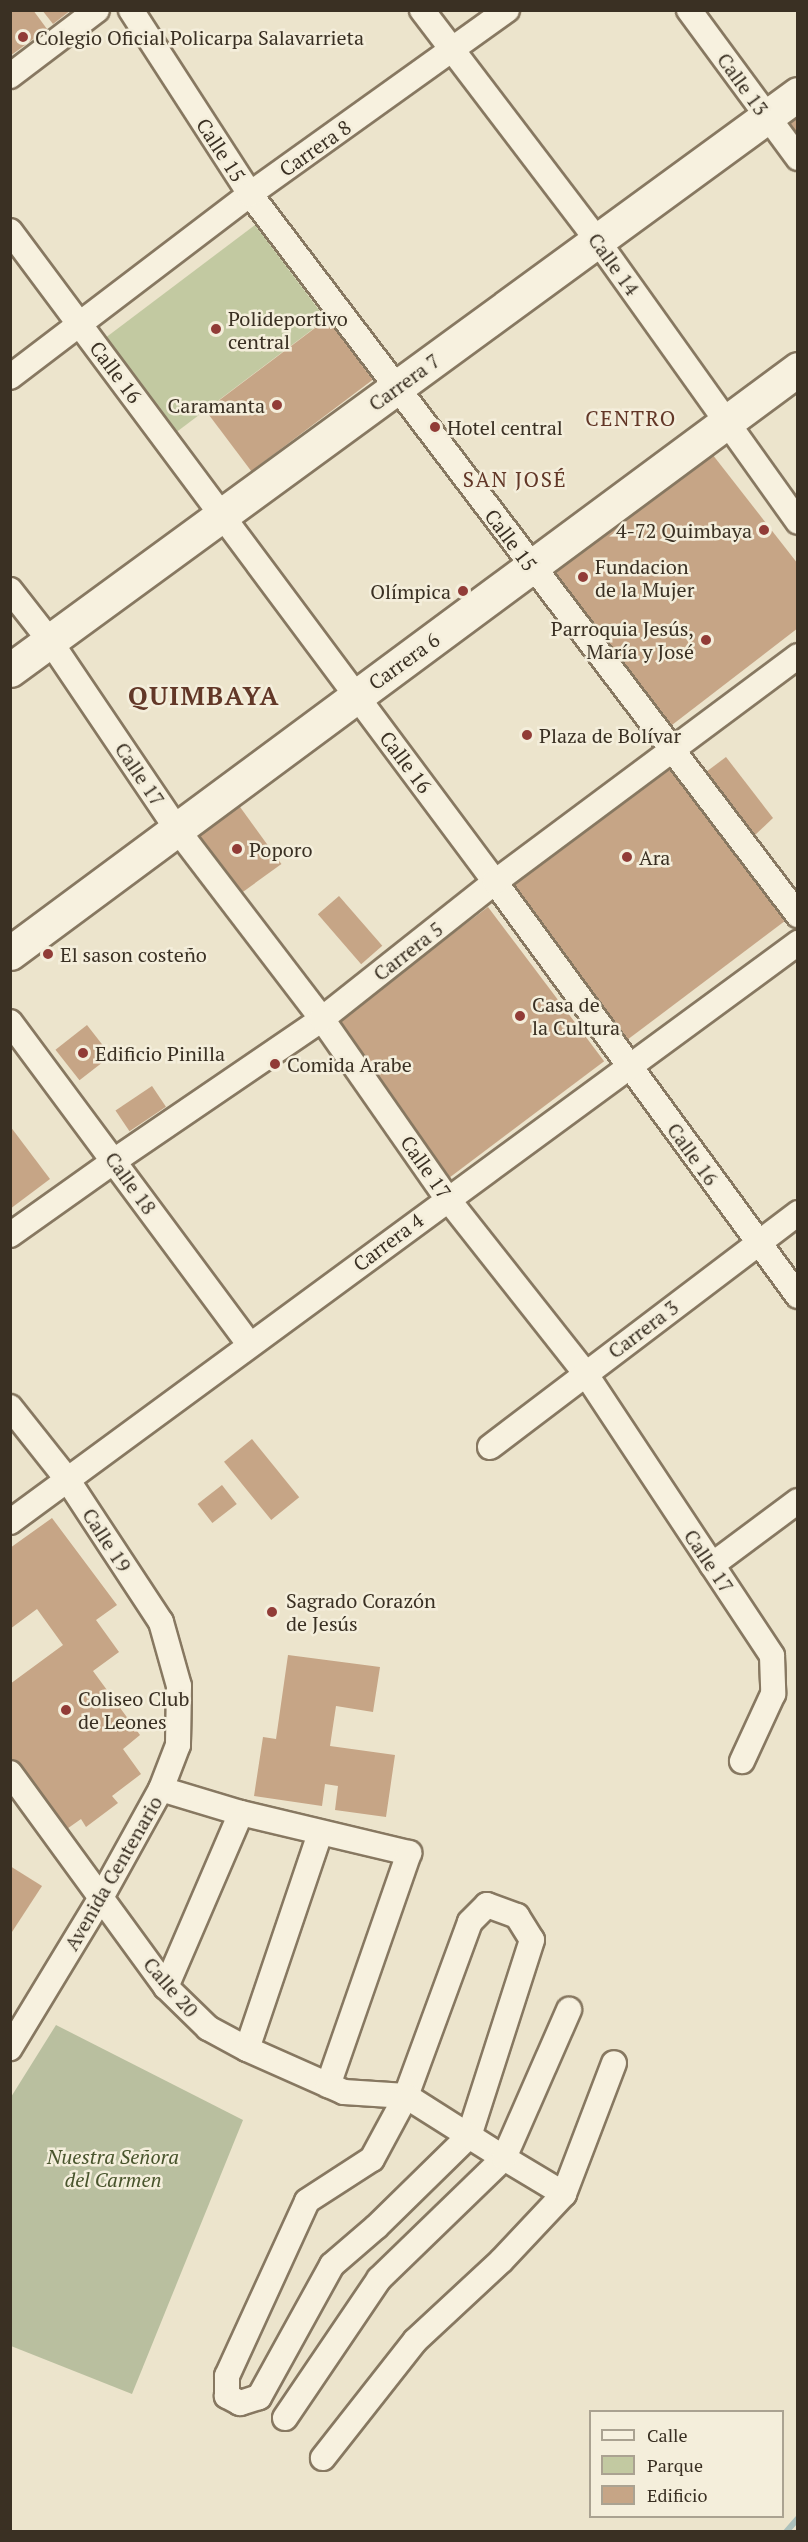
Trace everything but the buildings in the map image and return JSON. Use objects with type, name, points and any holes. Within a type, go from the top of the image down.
[{"type":"main road","name":"Carrera 7","points":[[10,670],[798,94]]},
{"type":"main road","name":"Carrera 6","points":[[10,953],[798,369]]},
{"type":"street","points":[[10,76],[97,10]]},
{"type":"street","name":"Calle 15","points":[[131,10],[250,194],[798,915]]},
{"type":"street","name":"Calle 14","points":[[422,10],[597,240],[798,522]]},
{"type":"street","name":"Carrera 8","points":[[10,377],[250,194],[507,10]]},
{"type":"street","name":"Calle 13","points":[[689,10],[798,158]]},
{"type":"street","name":"Calle 16","points":[[10,231],[224,515],[798,1296]]},
{"type":"street","name":"Calle 17","points":[[10,590],[50,640],[176,828],[322,1019],[447,1198],[585,1373],[772,1656],[773,1694],[742,1761]]},
{"type":"street","name":"Carrera 5","points":[[10,1235],[322,1019],[495,882],[798,656]]},
{"type":"street","name":"Carrera 4","points":[[10,1522],[447,1198],[798,943]]},
{"type":"street","name":"Calle 18","points":[[10,1022],[250,1345]]},
{"type":"street","name":"Carrera 3","points":[[490,1447],[798,1213]]},
{"type":"street","name":"Calle 19","points":[[10,1407],[67,1479],[161,1622],[179,1686]]},
{"type":"street","points":[[711,1565],[798,1502]]},
{"type":"street","name":"Avenida Centenario","points":[[10,2048],[102,1896],[161,1789],[178,1745],[179,1686]]},
{"type":"street","name":"Calle 20","points":[[10,1773],[102,1896],[166,1988],[208,2028],[247,2049],[344,2092],[406,2096]]},
{"type":"street","points":[[161,1789],[320,1833],[406,1851],[410,1856],[328,2085]]},
{"type":"street","points":[[166,1988],[241,1813]]},
{"type":"street","points":[[247,2049],[320,1833]]},
{"type":"street","points":[[487,1905],[517,1916],[532,1940],[469,2136],[375,2227],[332,2265],[259,2397],[240,2403],[227,2396],[227,2376],[307,2201],[372,2159],[406,2096],[470,1922],[487,1905]]},
{"type":"street","points":[[285,2418],[379,2279],[504,2158],[569,2010]]},
{"type":"street","points":[[323,2457],[415,2341],[501,2261],[564,2194],[614,2063]]},
{"type":"street","points":[[406,2096],[564,2194]]},
{"type":"green space","name":"Polideportivo central","points":[[255,225],[326,319],[176,432],[105,338]]},
{"type":"green space","name":"Nuestra Señora del Carmen","points":[[56,2025],[243,2120],[132,2394],[11,2346],[11,2097]]},
{"type":"waterway","points":[[786,2532],[798,2518]]},
{"type":"place","name":"Colegio Oficial Policarpa Salavarrieta","points":[[23,37]]},
{"type":"place","name":"Polideportivo central","points":[[216,329]]},
{"type":"place","name":"Caramanta","points":[[277,405]]},
{"type":"place","name":"Hotel central","points":[[435,427]]},
{"type":"place","name":"4-72 Quimbaya","points":[[764,530]]},
{"type":"place","name":"Fundacion de la Mujer","points":[[583,577]]},
{"type":"place","name":"Olímpica","points":[[463,591]]},
{"type":"place","name":"Parroquia Jesús, María y José","points":[[706,640]]},
{"type":"place","name":"Plaza de Bolívar","points":[[527,735]]},
{"type":"place","name":"Poporo","points":[[237,849]]},
{"type":"place","name":"Ara","points":[[627,857]]},
{"type":"place","name":"El sason costeño","points":[[48,954]]},
{"type":"place","name":"Casa de la Cultura","points":[[520,1016]]},
{"type":"place","name":"Edificio Pinilla","points":[[83,1053]]},
{"type":"place","name":"Comida Arabe","points":[[275,1064]]},
{"type":"place","name":"Sagrado Corazón de Jesús","points":[[272,1612]]},
{"type":"place","name":"Coliseo Club de Leones","points":[[66,1710]]},
{"type":"district","name":"CENTRO","points":[[631,418]]},
{"type":"district","name":"SAN JOSÉ","points":[[515,479]]},
{"type":"district","name":"QUIMBAYA","points":[[204,696]]}]
